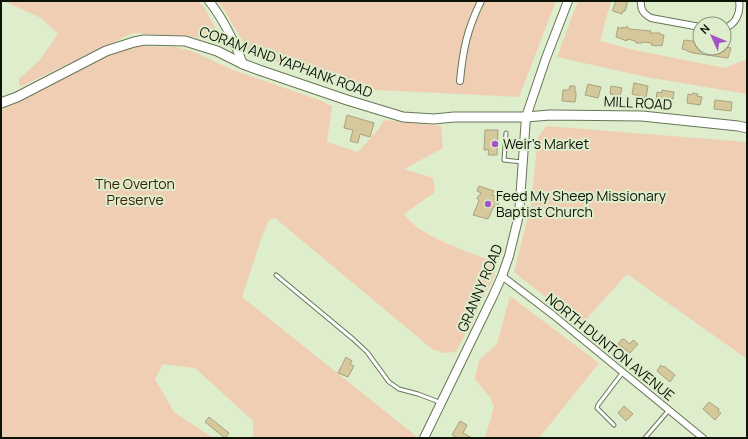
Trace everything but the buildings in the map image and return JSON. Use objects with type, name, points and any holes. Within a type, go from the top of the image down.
[{"type":"main road","name":"CORAM AND YAPHANK ROAD","points":[[1,103],[17,97],[106,51],[144,40],[185,41],[217,51],[243,64],[331,95],[403,117],[434,119],[454,117],[526,117]]},
{"type":"main road","name":"MILL ROAD","points":[[526,117],[550,115],[642,116],[747,128]]},
{"type":"street","points":[[209,1],[234,39],[243,64]]},
{"type":"street","points":[[460,81],[462,55],[467,32],[481,1]]},
{"type":"street","name":"GRANNY ROAD","points":[[424,438],[502,276],[513,243],[520,215],[526,117],[546,58],[568,1]]},
{"type":"street","points":[[641,1],[640,6],[644,14],[651,18],[692,26]]},
{"type":"street","points":[[732,23],[740,13],[739,1]]},
{"type":"street","name":"NORTH DUNTON AVENUE","points":[[502,276],[553,315],[703,438]]},
{"type":"lane","points":[[506,133],[504,160],[523,162]]},
{"type":"lane","points":[[276,274],[353,339],[366,352],[389,382],[399,389],[418,394],[441,403]]},
{"type":"lane","points":[[614,425],[597,408],[623,372]]},
{"type":"lane","points":[[645,438],[669,410]]},
{"type":"green space","points":[[4,1],[198,1],[204,7],[218,33],[210,39],[133,33],[20,87],[19,79],[40,60],[58,34],[41,18]]},
{"type":"green space","points":[[217,1],[556,1],[519,97],[376,90],[251,55],[223,8]]},
{"type":"green space","points":[[578,1],[611,1],[600,41],[634,50],[725,68],[747,59],[747,94],[646,77],[557,57]]},
{"type":"green space","name":"The Overton Preserve","points":[[132,46],[175,47],[192,51],[233,70],[325,102],[332,106],[327,142],[358,152],[378,130],[384,120],[441,126],[443,148],[404,169],[433,178],[435,192],[404,214],[421,230],[432,236],[494,262],[495,275],[456,352],[444,353],[432,349],[275,218],[269,220],[262,236],[242,297],[416,436],[415,438],[253,438],[253,421],[195,368],[163,364],[155,379],[174,412],[213,438],[1,438],[1,109],[20,101],[94,60]]},
{"type":"green space","points":[[546,126],[747,142],[747,359],[627,274],[581,325],[514,272],[531,205],[538,137]]},
{"type":"green space","points":[[510,296],[599,363],[539,438],[485,438],[494,407],[490,397],[475,379],[479,360],[497,344]]},
{"type":"place","name":"Weir's Market","points":[[495,144]]},
{"type":"place","name":"Feed My Sheep Missionary Baptist Church","points":[[488,204]]}]
